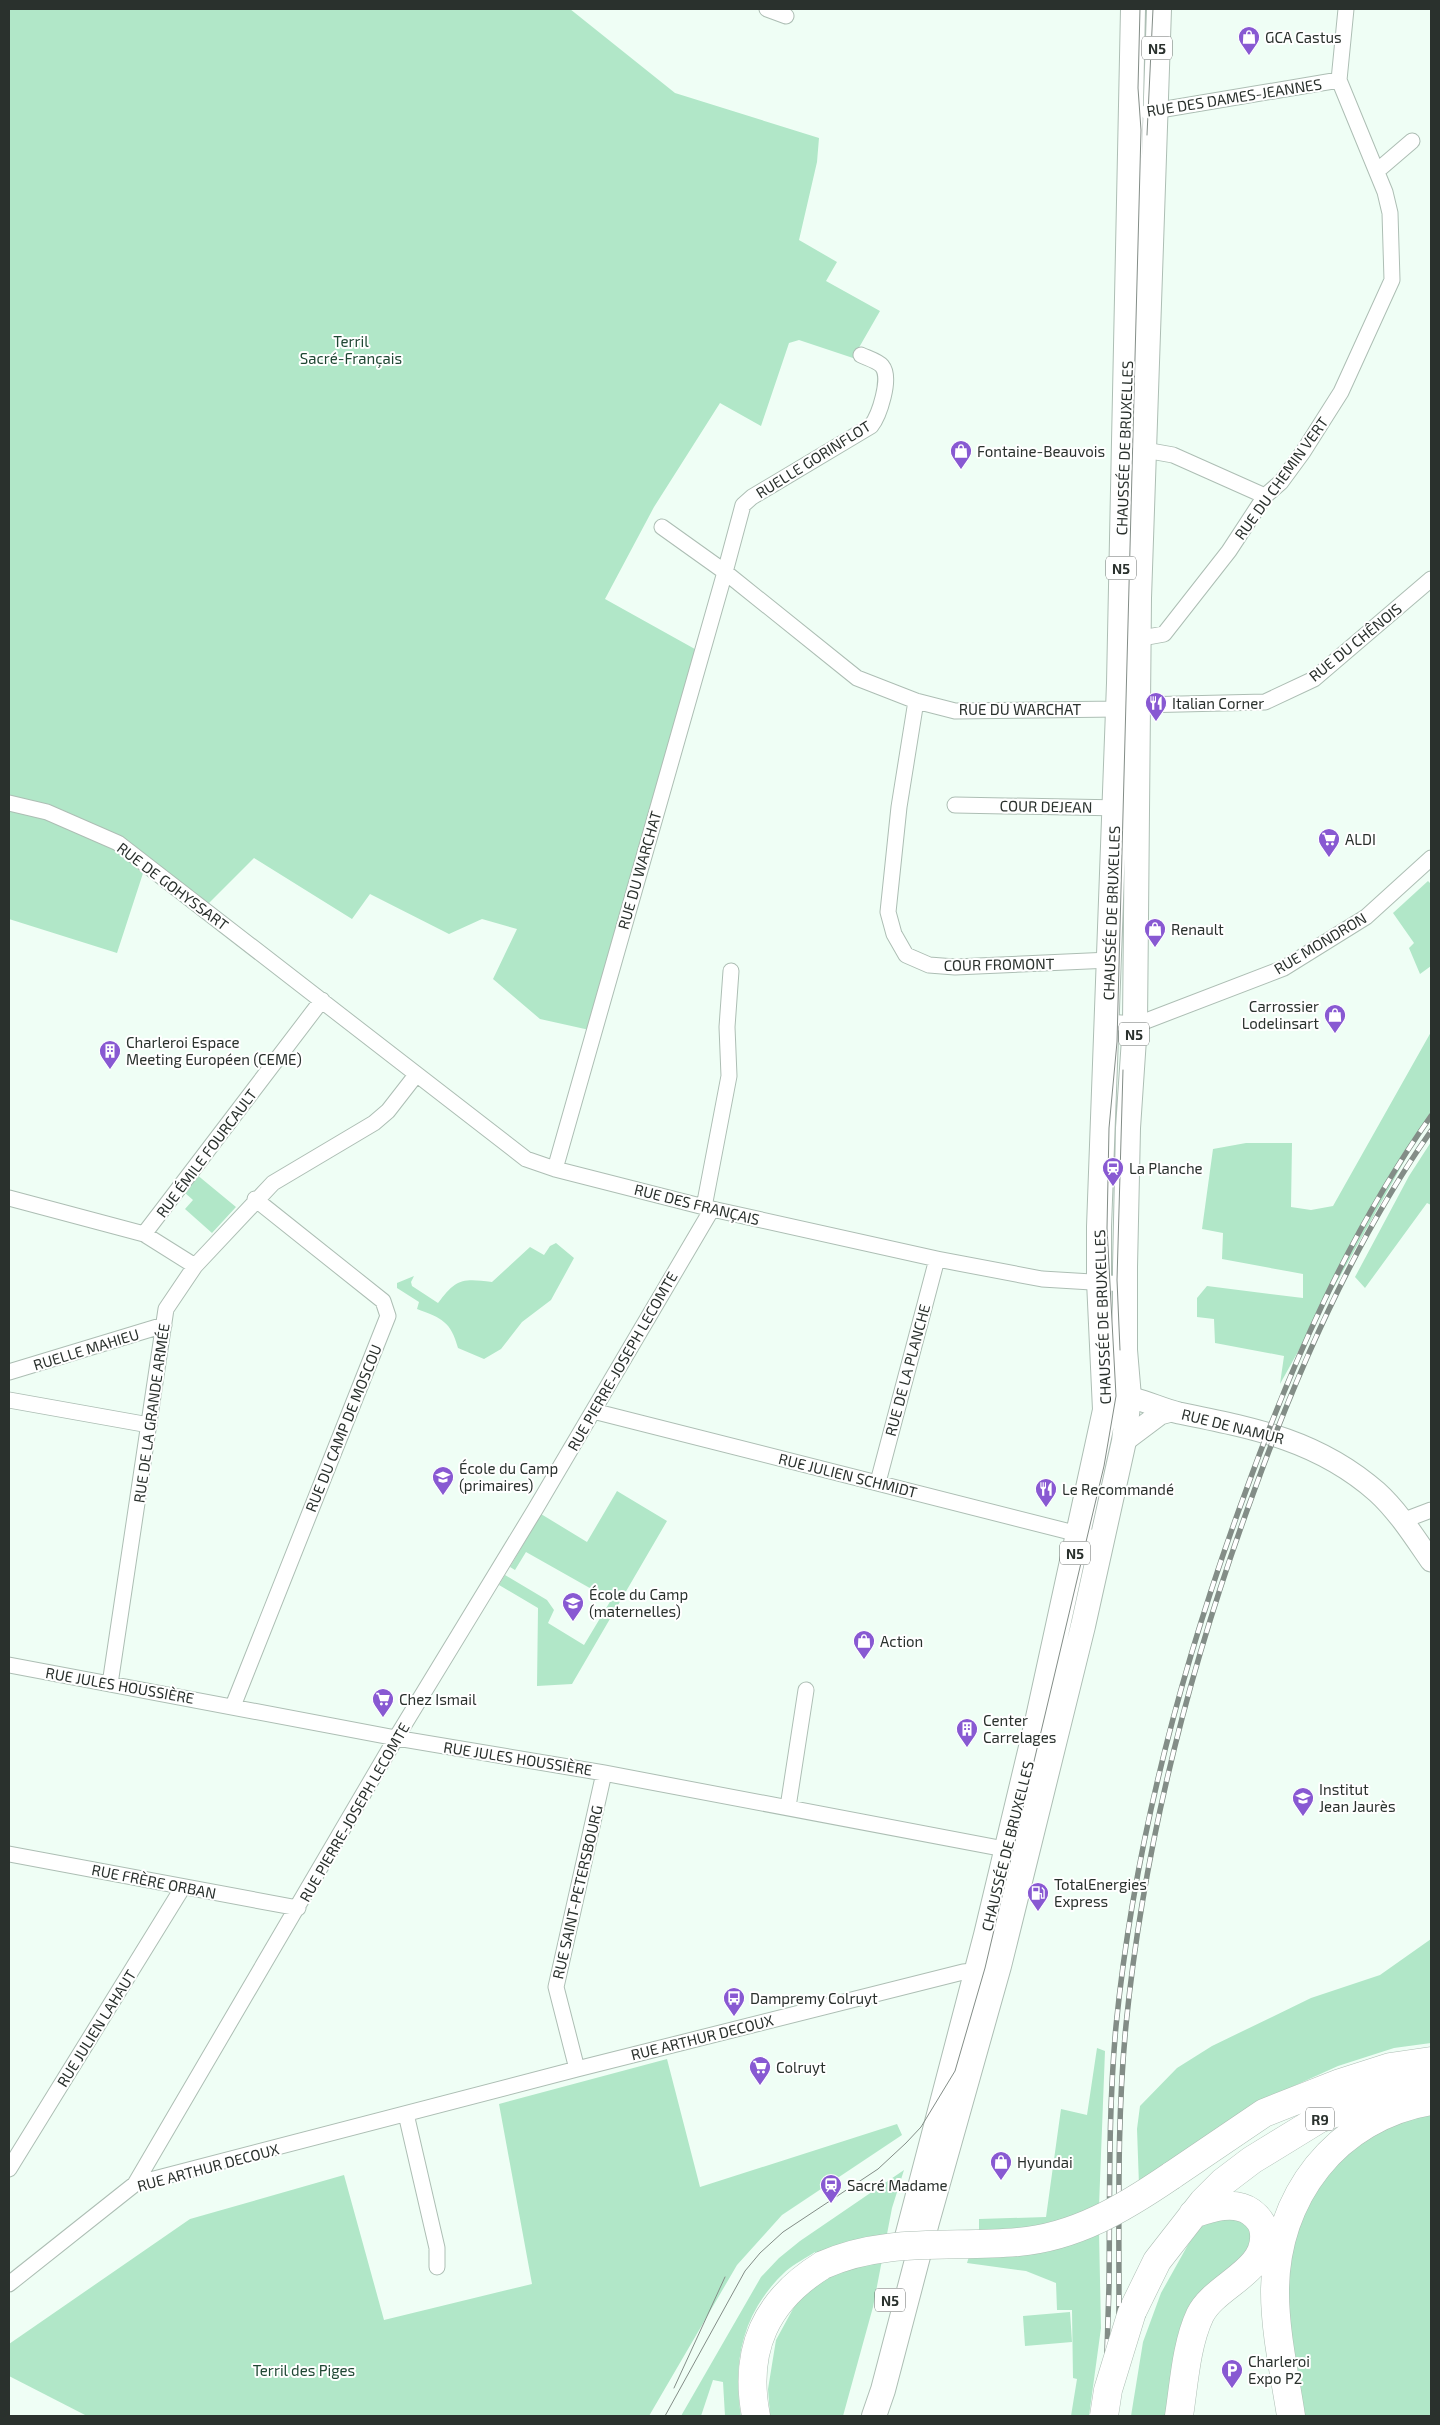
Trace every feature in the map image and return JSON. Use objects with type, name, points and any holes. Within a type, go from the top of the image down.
[{"type":"highway","points":[[756,2416],[753,2375],[756,2351],[764,2327],[776,2305],[794,2284],[823,2265],[845,2255],[899,2245],[1018,2242],[1071,2231],[1103,2218],[1133,2202],[1264,2113],[1340,2083],[1390,2067],[1431,2061]]},
{"type":"highway","name":"R9","points":[[1104,2416],[1108,2390],[1132,2312],[1157,2261],[1188,2219],[1213,2190],[1252,2160],[1319,2119],[1389,2093],[1431,2085]]},
{"type":"highway","points":[[1223,2182],[1244,2146],[1298,2100]]},
{"type":"highway","points":[[1291,2416],[1275,2294],[1280,2252],[1292,2209],[1317,2165],[1337,2144],[1381,2117],[1431,2101]]},
{"type":"highway","points":[[1179,2416],[1197,2323],[1209,2303],[1254,2264],[1261,2254],[1264,2237],[1258,2218],[1244,2208],[1233,2205],[1210,2208],[1188,2219]]},
{"type":"main road","name":"CHAUSSÉE DE BRUXELLES","points":[[874,2416],[1017,1852],[1084,1626],[1124,1441],[1129,1397],[1125,1350],[1125,1284],[1128,1128],[1135,1024],[1134,936],[1126,808],[1129,640],[1130,114],[1133,9]]},
{"type":"main road","name":"CHAUSSÉE DE BRUXELLES","points":[[1129,640],[1144,450],[1159,9]]},
{"type":"main road","name":"CHAUSSÉE DE BRUXELLES","points":[[1017,1852],[1105,1410],[1099,1282],[1107,1022],[1110,960],[1126,808]]},
{"type":"main road","name":"RUE DE NAMUR","points":[[1105,1396],[1129,1397],[1171,1411],[1259,1430],[1311,1448],[1341,1465],[1378,1493],[1402,1521],[1431,1561]]},
{"type":"main road","points":[[1124,1441],[1160,1414],[1171,1411]]},
{"type":"main road","name":"CHAUSSÉE DE BRUXELLES","points":[[859,2416],[988,1968]]},
{"type":"street","points":[[766,9],[786,16]]},
{"type":"street","name":"RUE DU CHEMIN VERT","points":[[1129,640],[1164,634],[1228,551],[1265,496],[1286,474],[1341,392],[1392,280],[1390,213],[1385,192],[1339,80],[1346,9]]},
{"type":"street","name":"RUE DES DAMES-JEANNES","points":[[1130,114],[1339,80]]},
{"type":"street","points":[[1377,171],[1412,141]]},
{"type":"street","name":"RUELLE GORINFLOT","points":[[725,572],[743,505],[752,497],[870,426],[878,417],[887,375],[882,365],[861,355]]},
{"type":"street","points":[[1144,450],[1173,455],[1265,496]]},
{"type":"street","name":"RUE DU WARCHAT","points":[[662,527],[725,572],[857,678],[916,701],[956,711],[1127,707]]},
{"type":"street","name":"RUE DU WARCHAT","points":[[555,1169],[725,572]]},
{"type":"street","name":"RUE DU CHÊNOIS","points":[[1127,707],[1265,702],[1314,679],[1431,579]]},
{"type":"street","name":"COUR FROMONT","points":[[916,701],[899,807],[888,912],[894,934],[906,955],[929,965],[955,967],[1110,960]]},
{"type":"street","name":"RUE DE GOHYSSART","points":[[9,804],[46,812],[118,843],[322,1000]]},
{"type":"street","name":"COUR DEJEAN","points":[[955,805],[1126,808]]},
{"type":"street","name":"RUE MONDRON","points":[[1107,1022],[1135,1024],[1284,968],[1366,917],[1428,867]]},
{"type":"street","name":"RUE PIERRE-JOSEPH LECOMTE","points":[[135,2184],[396,1738],[593,1411],[708,1208],[729,1076],[727,1027],[731,971]]},
{"type":"street","name":"RUE DES FRANÇAIS","points":[[322,1000],[526,1159],[555,1169],[708,1208],[937,1259],[1042,1279],[1125,1284]]},
{"type":"street","name":"RUE ÉMILE FOURCAULT","points":[[144,1234],[322,1000]]},
{"type":"street","name":"RUE DE LA GRANDE ARMÉE","points":[[110,1684],[166,1309],[195,1266],[255,1199],[273,1183],[374,1123],[388,1111],[416,1074]]},
{"type":"street","points":[[9,1198],[144,1234],[195,1266]]},
{"type":"street","name":"RUE DU CAMP DE MOSCOU","points":[[233,1706],[388,1316],[382,1301],[255,1199]]},
{"type":"street","name":"RUE DE LA PLANCHE","points":[[878,1482],[937,1259]]},
{"type":"street","name":"RUELLE MAHIEU","points":[[9,1372],[164,1326]]},
{"type":"street","points":[[9,1400],[149,1425]]},
{"type":"street","name":"RUE JULIEN SCHMIDT","points":[[593,1411],[1102,1540]]},
{"type":"street","points":[[1402,1521],[1431,1510]]},
{"type":"street","name":"RUE JULES HOUSSIÈRE","points":[[9,1665],[396,1738],[604,1773],[788,1807],[1017,1852]]},
{"type":"street","points":[[788,1807],[806,1690]]},
{"type":"street","name":"RUE SAINT-PETERSBOURG","points":[[577,2069],[556,1987],[604,1773]]},
{"type":"street","name":"RUE FRÈRE ORBAN","points":[[9,1854],[298,1908]]},
{"type":"street","name":"RUE JULIEN LAHAUT","points":[[9,2169],[183,1887]]},
{"type":"street","name":"RUE ARTHUR DECOUX","points":[[9,2284],[135,2184],[577,2069],[988,1968]]},
{"type":"street","points":[[406,2114],[437,2248],[437,2268]]},
{"type":"green space","name":"Terril Sacré-Français","points":[[9,9],[570,9],[675,93],[819,138],[817,162],[799,240],[837,262],[826,281],[880,311],[853,358],[799,340],[789,343],[761,426],[720,403],[654,507],[605,599],[702,653],[594,1031],[540,1019],[493,979],[517,929],[482,919],[449,934],[370,894],[352,919],[254,858],[208,904],[146,864],[117,953],[9,919]]},
{"type":"green space","points":[[1428,881],[1431,884],[1431,966],[1420,974],[1409,948],[1414,943],[1393,913]]},
{"type":"green space","points":[[1431,1032],[1431,1113],[1280,1384],[1284,1356],[1215,1343],[1214,1319],[1197,1317],[1197,1298],[1207,1286],[1303,1298],[1303,1274],[1222,1259],[1223,1233],[1202,1229],[1213,1149],[1246,1143],[1292,1143],[1291,1207],[1311,1210],[1333,1206]]},
{"type":"green space","points":[[1431,1142],[1431,1205],[1427,1203],[1365,1288],[1355,1277],[1409,1176]]},
{"type":"green space","points":[[196,1174],[236,1207],[212,1233],[185,1209],[193,1200],[184,1192]]},
{"type":"green space","points":[[556,1243],[574,1258],[551,1300],[522,1322],[501,1349],[484,1359],[458,1348],[452,1332],[444,1322],[433,1315],[417,1309],[419,1302],[397,1288],[397,1283],[414,1276],[411,1282],[412,1286],[438,1303],[455,1285],[473,1280],[492,1282],[530,1247],[544,1255],[550,1246]]},
{"type":"green space","points":[[617,1491],[667,1521],[572,1684],[537,1686],[538,1608],[499,1585],[505,1575],[547,1600],[554,1610],[548,1623],[584,1645],[611,1600],[526,1552],[515,1570],[510,1567],[541,1514],[587,1542]]},
{"type":"green space","points":[[1431,1939],[1431,2043],[1394,2048],[1338,2066],[1267,2098],[1139,2185],[1137,2129],[1140,2106],[1177,2068],[1212,2046],[1311,1998],[1380,1975]]},
{"type":"green space","points":[[1097,2048],[1105,2051],[1099,2206],[1050,2223],[1017,2230],[979,2230],[979,2219],[1046,2217],[1061,2109],[1087,2115]]},
{"type":"green space","name":"Terril des Piges","points":[[667,2059],[700,2187],[897,2124],[902,2135],[782,2215],[737,2265],[649,2416],[87,2416],[9,2376],[9,2344],[190,2219],[344,2175],[384,2320],[532,2284],[499,2104]]},
{"type":"green space","points":[[1431,2111],[1431,2416],[1303,2416],[1287,2310],[1287,2266],[1301,2212],[1326,2170],[1370,2130]]},
{"type":"green space","points":[[904,2170],[892,2208],[873,2307],[843,2416],[770,2415],[768,2389],[776,2340],[800,2296],[827,2278],[815,2252],[796,2263],[771,2286],[750,2320],[740,2356],[738,2375],[741,2416],[725,2416],[723,2382],[713,2380],[701,2416],[681,2416],[761,2277],[779,2258],[800,2241]]},
{"type":"green space","points":[[1244,2215],[1255,2245],[1198,2304],[1172,2416],[1131,2416],[1143,2342],[1161,2293],[1189,2243],[1202,2226],[1216,2216]]},
{"type":"green space","points":[[1099,2232],[1101,2328],[1089,2416],[1071,2416],[1077,2379],[1073,2378],[1072,2310],[1057,2310],[1056,2283],[1026,2271],[967,2263],[970,2253]]},
{"type":"green space","points":[[1070,2312],[1072,2342],[1025,2346],[1023,2316]]},
{"type":"tram line","points":[[665,2416],[745,2271],[760,2253],[783,2232],[878,2169],[906,2143],[921,2127],[955,2071],[985,1968],[1104,1466],[1116,1396],[1107,1228],[1109,1128],[1117,1042],[1141,130],[1138,88],[1140,9]]},
{"type":"tram line","points":[[1147,135],[1153,9]]},
{"type":"tram line","points":[[1120,1350],[1117,1280],[1123,1070]]},
{"type":"tram line","points":[[674,2388],[725,2277]]},
{"type":"railway","points":[[1105,2416],[1113,2059],[1124,1958],[1135,1891],[1163,1757],[1200,1626],[1221,1560],[1262,1446],[1282,1397],[1348,1252],[1401,1160],[1431,1116]]},
{"type":"railway","points":[[1115,2416],[1119,2316],[1120,2128],[1126,2025],[1145,1889],[1157,1822],[1173,1755],[1190,1689],[1230,1558],[1289,1400],[1330,1306],[1353,1260],[1403,1172],[1431,1131]]},
{"type":"place","name":"GCA Castus","points":[[1249,56]]},
{"type":"place","name":"Fontaine-Beauvois","points":[[961,470]]},
{"type":"place","name":"Italian Corner","points":[[1156,722]]},
{"type":"place","name":"ALDI","points":[[1329,858]]},
{"type":"place","name":"Renault","points":[[1155,948]]},
{"type":"place","name":"Carrossier Lodelinsart","points":[[1335,1034]]},
{"type":"place","name":"Charleroi Espace Meeting Européen (CEME)","points":[[110,1070]]},
{"type":"place","name":"La Planche","points":[[1113,1187]]},
{"type":"place","name":"École du Camp (primaires)","points":[[443,1496]]},
{"type":"place","name":"Le Recommandé","points":[[1046,1508]]},
{"type":"place","name":"École du Camp (maternelles)","points":[[573,1622]]},
{"type":"place","name":"Action","points":[[864,1660]]},
{"type":"place","name":"Chez Ismail","points":[[383,1718]]},
{"type":"place","name":"Center Carrelages","points":[[967,1748]]},
{"type":"place","name":"Institut Jean Jaurès","points":[[1303,1817]]},
{"type":"place","name":"TotalEnergies Express","points":[[1038,1912]]},
{"type":"place","name":"Dampremy Colruyt","points":[[734,2017]]},
{"type":"place","name":"Colruyt","points":[[760,2086]]},
{"type":"place","name":"Hyundai","points":[[1001,2181]]},
{"type":"place","name":"Sacré Madame","points":[[831,2204]]},
{"type":"place","name":"Charleroi Expo P2","points":[[1232,2389]]}]
